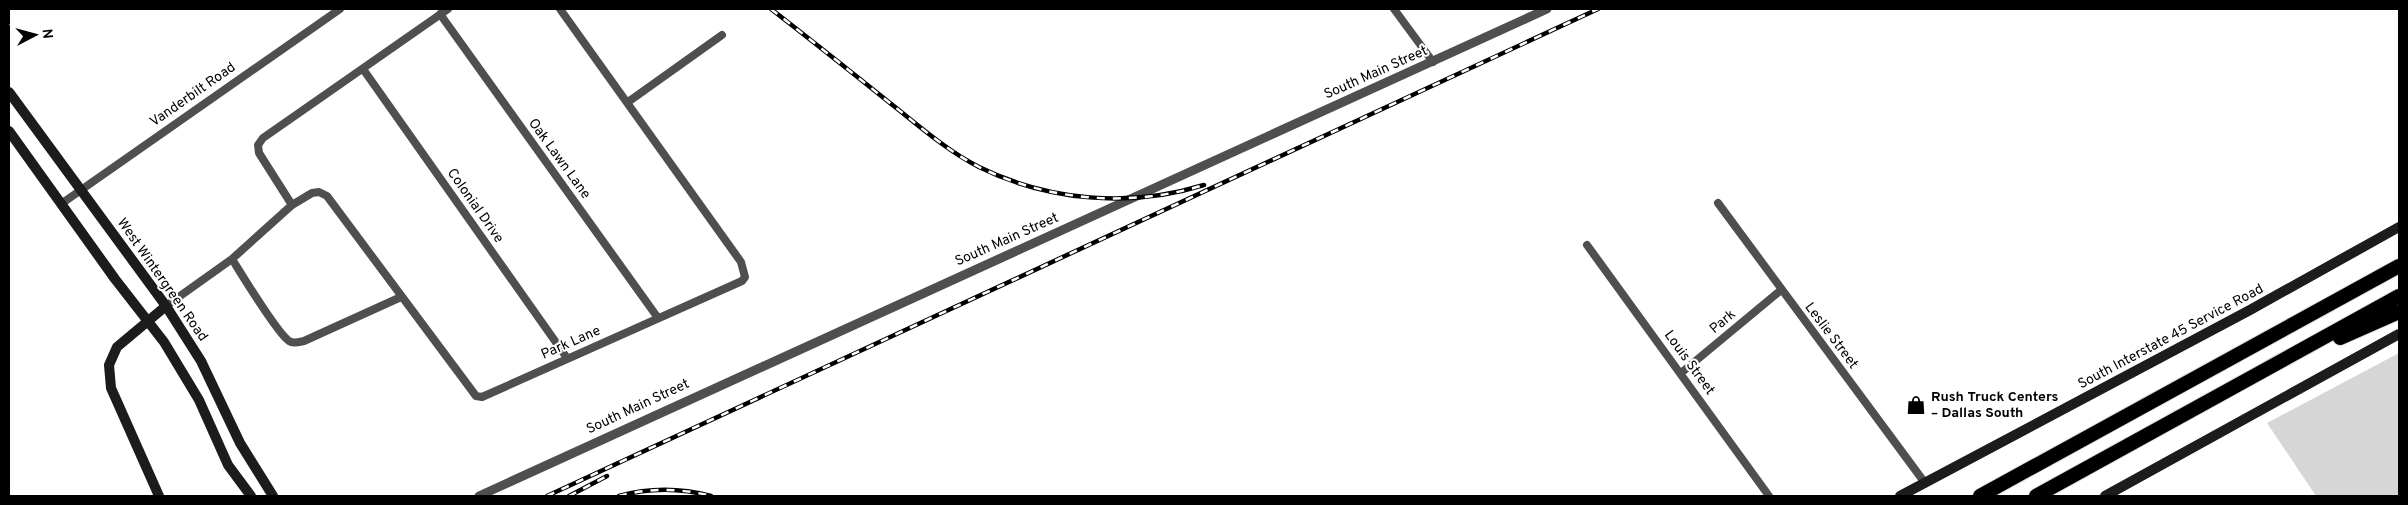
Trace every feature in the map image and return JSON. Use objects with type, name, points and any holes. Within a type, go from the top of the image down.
[{"type":"highway","points":[[1980,496],[2399,266]]},
{"type":"highway","points":[[2036,496],[2399,296]]},
{"type":"highway","points":[[2310,346],[2337,340],[2399,312]]},
{"type":"main road","name":"West Wintergreen Road","points":[[9,92],[166,306],[201,361],[240,443],[273,496]]},
{"type":"main road","points":[[9,131],[148,322],[184,375],[228,464],[251,496]]},
{"type":"main road","name":"South Interstate 45 Service Road","points":[[1900,496],[2250,310],[2399,226]]},
{"type":"main road","points":[[159,496],[120,410],[111,388],[110,379],[111,356],[117,347],[166,306]]},
{"type":"main road","points":[[2105,496],[2399,334]]},
{"type":"street","name":"Vanderbilt Road","points":[[61,204],[340,9]]},
{"type":"street","points":[[292,205],[263,163],[258,153],[258,145],[270,132],[448,9]]},
{"type":"street","name":"Park Lane","points":[[166,306],[232,259],[292,205],[312,193],[319,192],[327,196],[476,396],[482,396],[658,318],[736,286],[745,276],[745,270],[628,102],[560,9]]},
{"type":"street","points":[[1394,9],[1433,62]]},
{"type":"street","name":"South Main Street","points":[[479,496],[1546,9]]},
{"type":"street","name":"Oak Lawn Lane","points":[[440,14],[658,318]]},
{"type":"street","points":[[628,102],[722,35]]},
{"type":"street","name":"Colonial Drive","points":[[363,69],[567,358]]},
{"type":"street","name":"Leslie Street","points":[[1718,203],[1925,483]]},
{"type":"street","name":"Louis Street","points":[[1587,245],[1682,373],[1769,496]]},
{"type":"street","points":[[232,259],[289,341],[304,341],[401,297]]},
{"type":"street","name":"Park","points":[[1682,373],[1781,290]]},
{"type":"shaded area","points":[[2399,353],[2399,496],[2316,496],[2267,423]]},
{"type":"railway","points":[[771,9],[944,145],[979,167],[1005,178],[1061,194],[1118,198],[1147,197],[1204,185]]},
{"type":"railway","points":[[547,496],[1598,9]]},
{"type":"railway","points":[[569,496],[607,476]]},
{"type":"railway","points":[[619,496],[653,490],[676,490],[711,496]]},
{"type":"place","name":"Rush Truck Centers – Dallas South","points":[[1916,405]]}]
